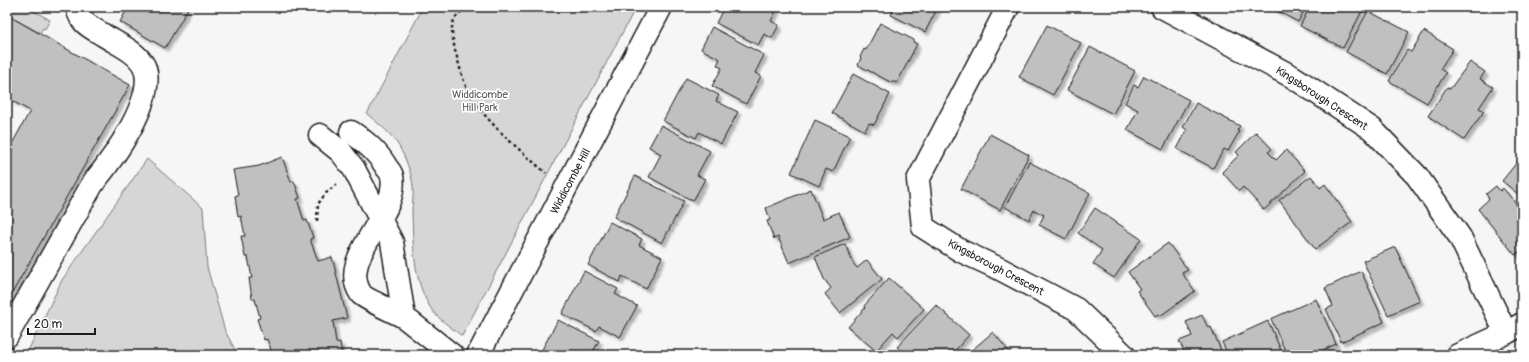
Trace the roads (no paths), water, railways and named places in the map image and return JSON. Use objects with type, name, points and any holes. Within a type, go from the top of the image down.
[{"type":"street","points":[[7,336],[93,184],[131,128],[144,97],[146,77],[144,67],[138,58],[82,22],[77,7]]},
{"type":"street","name":"Widdicombe Hill","points":[[478,355],[661,7]]},
{"type":"street","name":"Kingsborough Crescent","points":[[1008,7],[918,180],[923,227],[961,251],[1000,269],[1076,309],[1124,355]]},
{"type":"street","name":"Kingsborough Crescent","points":[[1162,7],[1293,77],[1372,129],[1417,176],[1460,237],[1514,329]]},
{"type":"street","points":[[351,132],[368,143],[382,158],[392,175],[391,196],[358,259],[354,278],[362,296],[404,317],[452,355]]},
{"type":"street","points":[[320,135],[341,152],[354,169],[392,242],[404,317]]},
{"type":"street","points":[[1458,355],[1514,329]]},
{"type":"park label","name":"Widdicombe Hill Park","points":[[480,100]]}]
